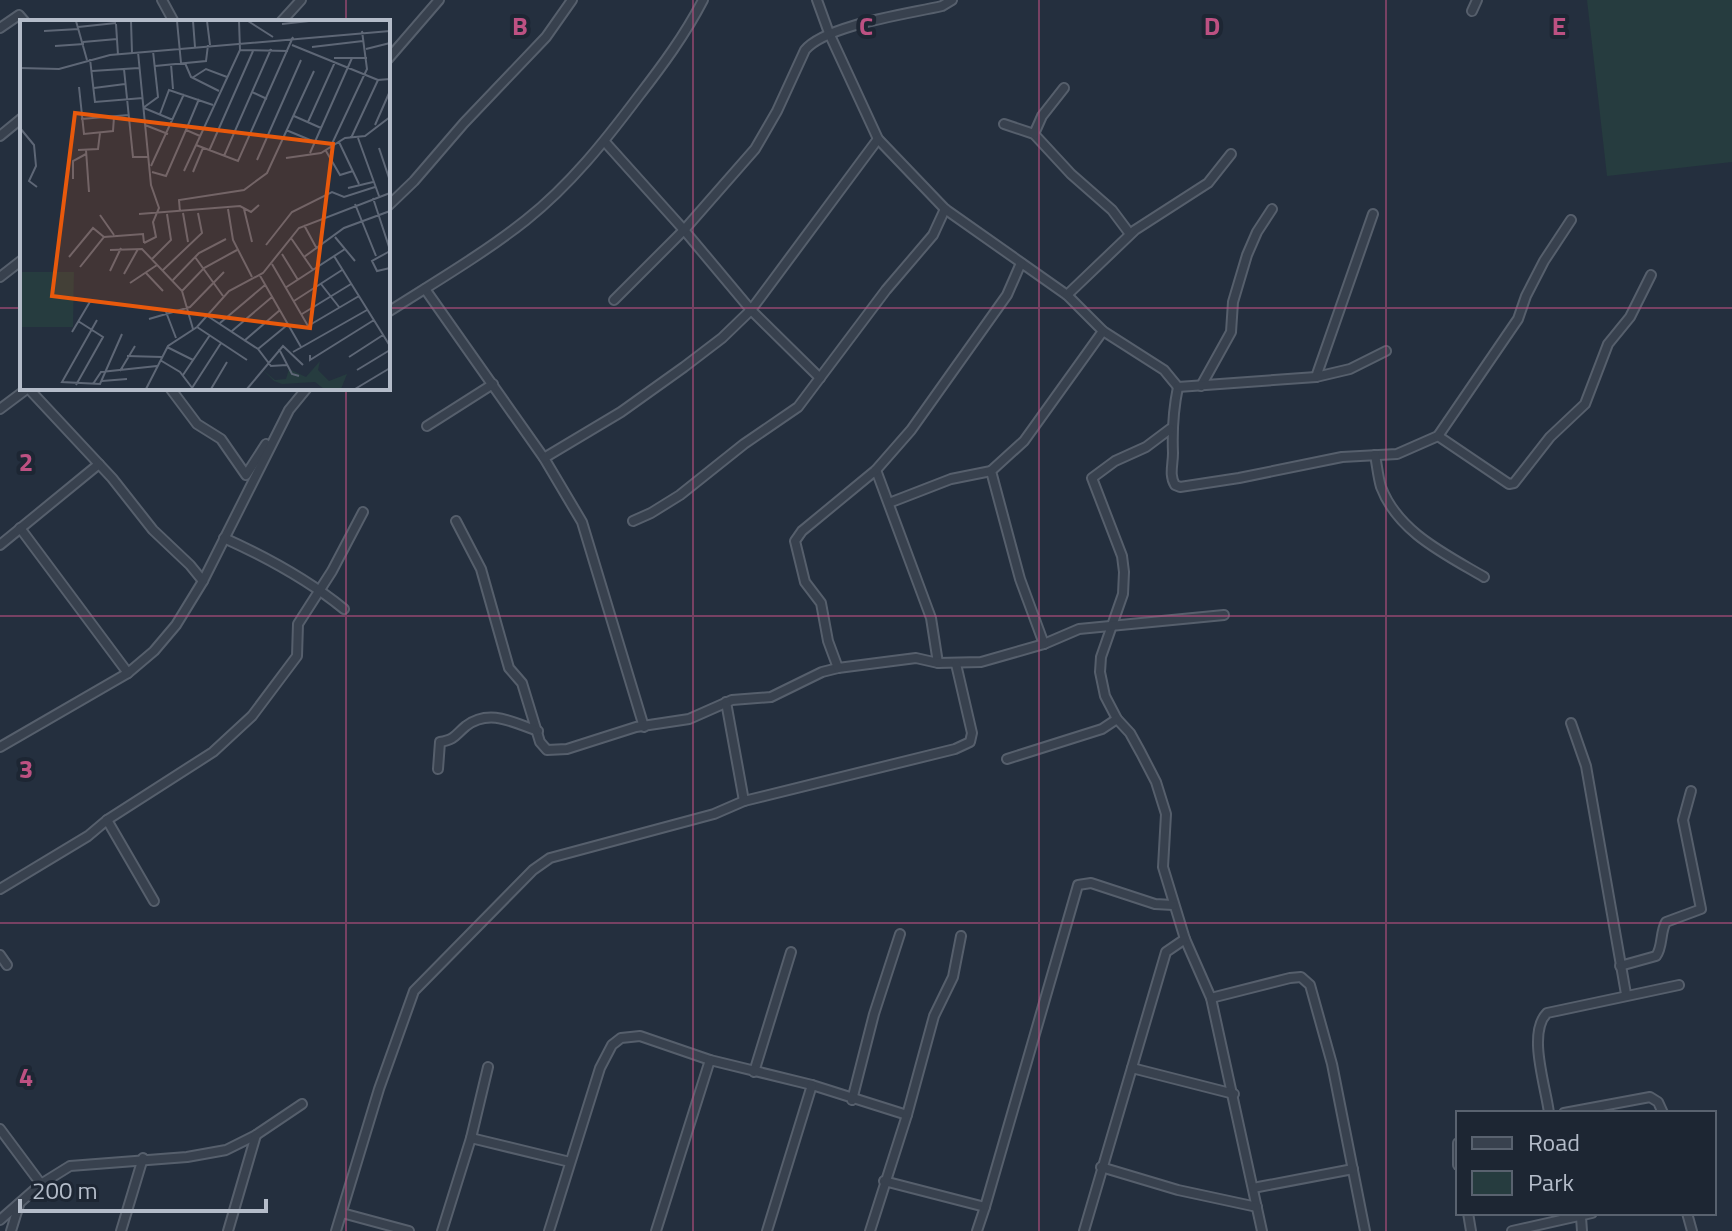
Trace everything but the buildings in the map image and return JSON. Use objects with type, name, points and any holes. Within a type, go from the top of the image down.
[{"type":"street","points":[[162,0],[173,20]]},
{"type":"street","points":[[283,20],[301,0]]},
{"type":"street","points":[[390,57],[439,0]]},
{"type":"street","points":[[390,204],[546,37],[572,0]]},
{"type":"street","points":[[817,0],[878,139],[945,209],[1067,295],[1103,331],[1164,370],[1178,387]]},
{"type":"street","points":[[614,300],[684,230],[755,149],[811,42],[829,33],[942,6],[952,0]]},
{"type":"street","points":[[1472,11],[1477,0]]},
{"type":"street","points":[[390,311],[489,248],[529,218],[569,181],[605,142],[664,62],[700,1]]},
{"type":"street","points":[[0,28],[19,15],[23,20]]},
{"type":"street","points":[[1034,134],[1042,116],[1064,88]]},
{"type":"street","points":[[0,136],[20,120]]},
{"type":"street","points":[[1004,124],[1034,134],[1071,174],[1107,204],[1130,234]]},
{"type":"street","points":[[544,458],[621,412],[722,338],[751,310],[878,139]]},
{"type":"street","points":[[605,142],[751,310],[820,378]]},
{"type":"street","points":[[1067,295],[1130,234],[1208,183],[1231,154]]},
{"type":"street","points":[[633,521],[680,495],[744,444],[798,407],[886,290],[933,235],[945,209]]},
{"type":"street","points":[[1201,386],[1231,332],[1233,302],[1247,255],[1272,209]]},
{"type":"street","points":[[1316,377],[1373,214]]},
{"type":"street","points":[[1178,387],[1170,429],[1171,476],[1175,485],[1180,487],[1342,457],[1397,454],[1438,436],[1518,319],[1544,261],[1571,220]]},
{"type":"street","points":[[0,277],[20,262]]},
{"type":"street","points":[[838,668],[828,641],[821,603],[805,582],[795,541],[802,531],[876,470],[911,430],[1007,295],[1021,263]]},
{"type":"street","points":[[1438,436],[1509,484],[1514,483],[1550,437],[1585,404],[1608,344],[1630,317],[1651,275]]},
{"type":"street","points":[[425,289],[544,458],[582,522],[644,727]]},
{"type":"street","points":[[889,503],[951,479],[991,471],[1024,441],[1103,331]]},
{"type":"street","points":[[1178,387],[1316,377],[1350,369],[1386,351]]},
{"type":"street","points":[[427,426],[493,384]]},
{"type":"street","points":[[0,409],[25,390]]},
{"type":"street","points":[[30,390],[99,464],[153,530],[203,581]]},
{"type":"street","points":[[172,390],[197,424],[221,439],[246,475],[305,390]]},
{"type":"street","points":[[0,747],[128,673],[154,651],[176,625],[203,581],[289,410]]},
{"type":"street","points":[[1170,429],[1146,447],[1115,461],[1092,478],[1122,556],[1124,572],[1123,594],[1101,657],[1100,672],[1105,696],[1117,719],[1130,733],[1156,782],[1166,814],[1163,867],[1185,939],[1211,998],[1262,1231]]},
{"type":"street","points":[[1375,455],[1381,486],[1400,518],[1433,547],[1484,577]]},
{"type":"street","points":[[0,545],[99,464]]},
{"type":"street","points":[[876,470],[931,618],[938,663]]},
{"type":"street","points":[[991,471],[1020,579],[1044,644]]},
{"type":"street","points":[[0,889],[88,836],[107,820],[213,752],[252,716],[297,656],[298,624],[332,571],[363,512]]},
{"type":"street","points":[[456,521],[481,569],[509,668],[522,683],[540,742],[547,750],[567,749],[636,727],[696,717],[726,702],[771,697],[822,672],[838,668],[916,658],[938,663],[981,662],[1044,644],[1079,629],[1224,615]]},
{"type":"street","points":[[20,528],[128,673]]},
{"type":"street","points":[[224,538],[269,559],[319,589],[344,609]]},
{"type":"street","points":[[336,1231],[379,1089],[414,991],[533,870],[550,858],[714,814],[744,801],[955,749],[970,742],[972,733],[956,664]]},
{"type":"street","points":[[726,702],[744,801]]},
{"type":"street","points":[[438,769],[440,742],[453,739],[473,722],[484,718],[506,718],[538,731]]},
{"type":"street","points":[[1007,759],[1102,729],[1117,719]]},
{"type":"street","points":[[1571,723],[1586,766],[1626,994]]},
{"type":"street","points":[[1620,966],[1656,956],[1666,922],[1701,909],[1683,820],[1691,791]]},
{"type":"street","points":[[107,820],[154,901]]},
{"type":"street","points":[[977,1231],[1078,885],[1091,883],[1155,904],[1173,905]]},
{"type":"street","points":[[852,1100],[874,1014],[900,934]]},
{"type":"street","points":[[870,1231],[907,1115],[924,1046],[934,1016],[953,977],[961,936]]},
{"type":"street","points":[[1084,1231],[1166,952],[1185,939]]},
{"type":"street","points":[[754,1072],[791,952]]},
{"type":"street","points":[[0,955],[7,965]]},
{"type":"street","points":[[1211,998],[1290,978],[1301,977],[1310,985],[1332,1064],[1365,1231]]},
{"type":"street","points":[[1549,1111],[1537,1039],[1541,1019],[1547,1013],[1679,985]]},
{"type":"street","points":[[549,1231],[600,1068],[612,1045],[621,1038],[640,1036],[710,1060],[812,1085],[907,1115]]},
{"type":"street","points":[[656,1231],[710,1060]]},
{"type":"street","points":[[442,1231],[471,1138],[488,1067]]},
{"type":"street","points":[[1132,1068],[1234,1094]]},
{"type":"street","points":[[767,1231],[812,1085]]},
{"type":"street","points":[[1575,1111],[1650,1097],[1658,1102],[1662,1111]]},
{"type":"street","points":[[0,1220],[41,1184],[70,1166],[187,1157],[226,1150],[256,1135],[302,1104]]},
{"type":"street","points":[[0,1129],[41,1184]]},
{"type":"street","points":[[228,1231],[256,1135]]},
{"type":"street","points":[[471,1138],[570,1162]]},
{"type":"street","points":[[122,1231],[143,1158]]},
{"type":"street","points":[[1101,1167],[1178,1190],[1257,1207]]},
{"type":"street","points":[[1253,1188],[1353,1169]]},
{"type":"street","points":[[884,1181],[985,1207]]},
{"type":"street","points":[[11,1231],[19,1204]]},
{"type":"street","points":[[342,1213],[409,1231]]},
{"type":"street","points":[[1512,1231],[1586,1215]]},
{"type":"street","points":[[1581,1217],[1582,1231]]},
{"type":"green space","points":[[1587,0],[1732,0],[1732,162],[1607,176]]}]
